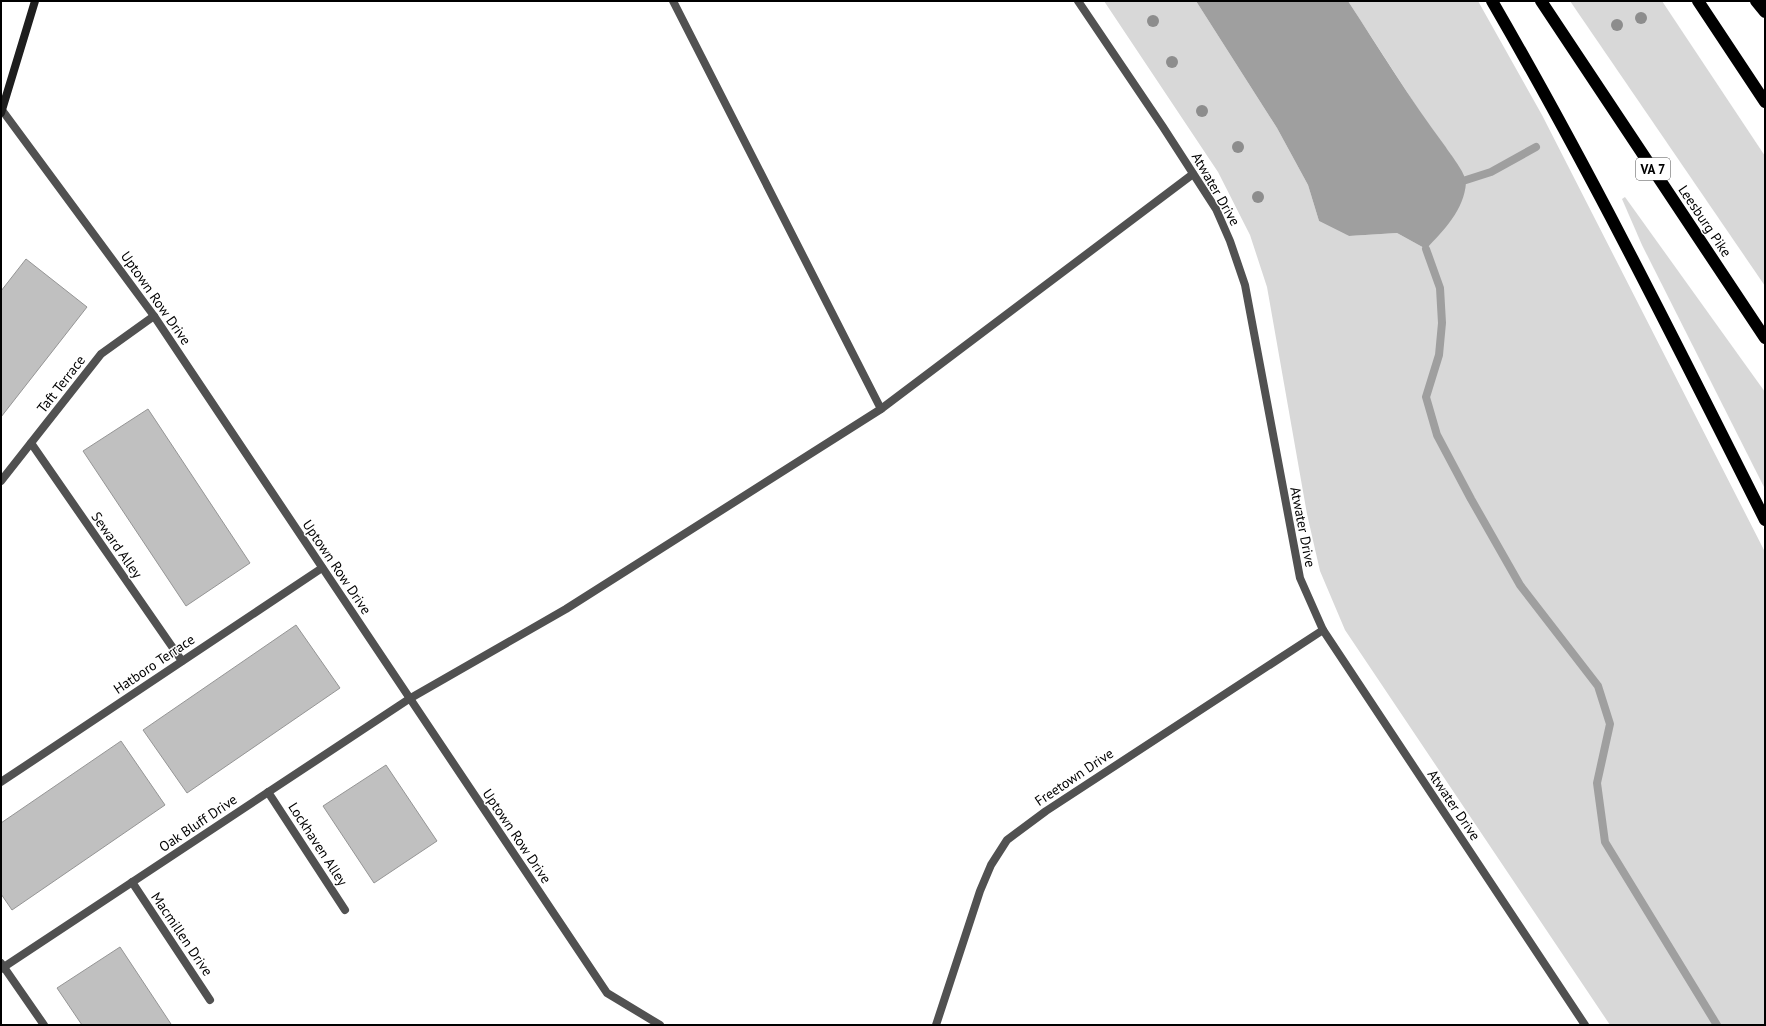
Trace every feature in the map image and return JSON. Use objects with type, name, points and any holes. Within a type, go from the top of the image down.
[{"type":"highway","points":[[1492,1],[1529,65],[1619,232],[1765,520]]},
{"type":"highway","name":"Leesburg Pike","points":[[1541,1],[1765,338]]},
{"type":"highway","points":[[1698,1],[1765,102]]},
{"type":"highway","points":[[1756,1],[1765,12]]},
{"type":"street","points":[[2,112],[35,1]]},
{"type":"street","points":[[673,1],[881,409]]},
{"type":"street","name":"Atwater Drive","points":[[1078,1],[1216,209],[1230,241],[1245,285],[1300,578],[1323,630],[1585,1025]]},
{"type":"street","name":"Uptown Row Drive","points":[[2,112],[154,316],[607,993],[660,1025]]},
{"type":"street","name":"Oak Bluff Drive","points":[[2,966],[409,699],[566,609],[881,409],[1193,174]]},
{"type":"street","name":"Taft Terrace","points":[[1,481],[101,354],[154,316]]},
{"type":"street","name":"Seward Alley","points":[[32,443],[182,662]]},
{"type":"street","name":"Hatboro Terrace","points":[[1,782],[322,568]]},
{"type":"street","name":"Freetown Drive","points":[[936,1025],[980,892],[991,865],[1007,840],[1046,811],[1323,630]]},
{"type":"street","name":"Lockhaven Alley","points":[[268,792],[345,910]]},
{"type":"street","name":"Macmillen Drive","points":[[132,882],[210,1000]]},
{"type":"street","points":[[2,966],[44,1025]]},
{"type":"shaded area","points":[[1104,1],[1196,1],[1277,128],[1308,185],[1319,221],[1349,236],[1397,233],[1426,249],[1455,161],[1420,112],[1348,1],[1478,1],[1542,115],[1765,552],[1765,1025],[1610,1025],[1345,630],[1320,571],[1307,514],[1267,287],[1250,235],[1218,172]]},
{"type":"shaded area","points":[[1196,1],[1348,1],[1407,92],[1457,164],[1465,179],[1466,183],[1464,193],[1457,211],[1446,227],[1426,249],[1397,233],[1349,236],[1319,221],[1308,185],[1277,128]]},
{"type":"shaded area","points":[[1570,1],[1662,1],[1765,156],[1765,286]]},
{"type":"shaded area","points":[[1625,197],[1765,392],[1765,489],[1642,245],[1622,199]]},
{"type":"building","points":[[26,259],[87,307],[1,417],[1,291]]},
{"type":"building","points":[[148,409],[250,563],[186,606],[83,451]]},
{"type":"building","points":[[296,625],[340,688],[187,793],[143,730]]},
{"type":"building","points":[[121,741],[165,805],[12,910],[1,894],[1,823]]},
{"type":"building","points":[[386,765],[437,841],[374,883],[323,806]]},
{"type":"building","points":[[120,947],[171,1024],[82,1025],[57,988]]},
{"type":"waterway","points":[[1466,180],[1491,172],[1536,147]]},
{"type":"waterway","points":[[1426,249],[1440,288],[1442,323],[1439,355],[1426,397],[1437,435],[1471,499],[1520,585],[1598,686],[1610,724],[1597,783],[1605,842],[1717,1025]]}]
